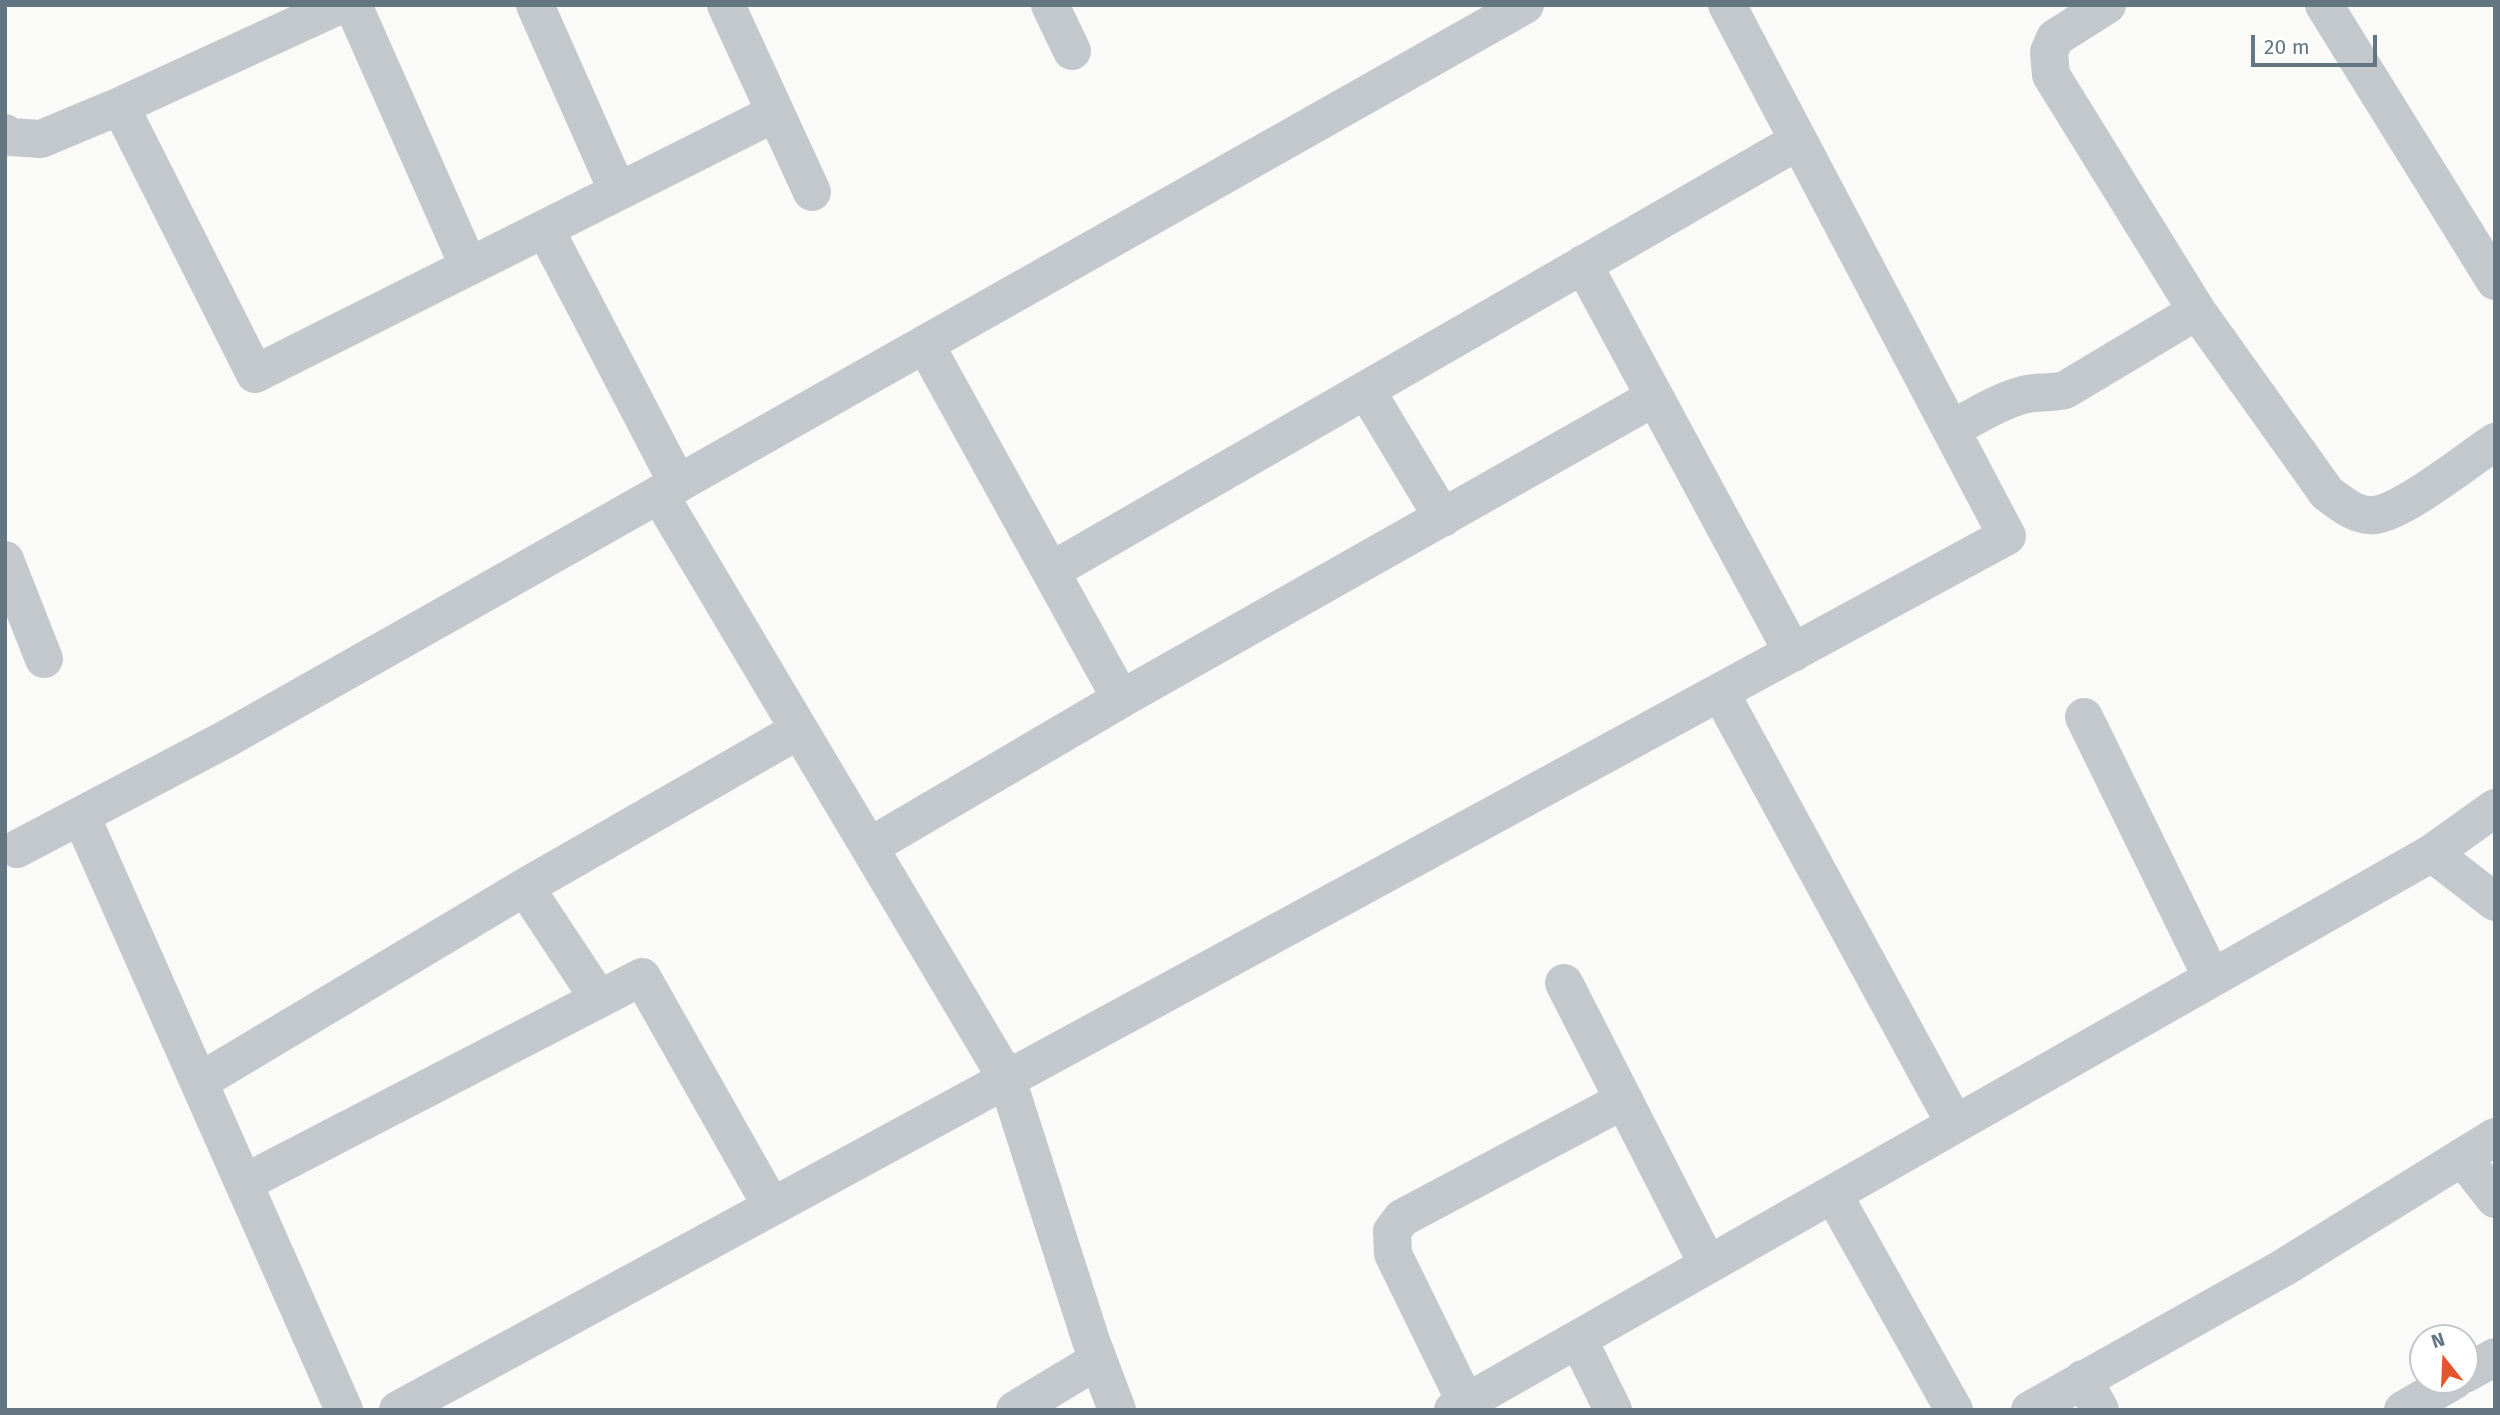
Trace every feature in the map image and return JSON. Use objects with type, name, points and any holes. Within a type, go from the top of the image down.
[{"type":"street","points":[[7,137],[41,139],[120,106],[340,5]]},
{"type":"street","points":[[353,5],[469,267]]},
{"type":"street","points":[[535,5],[618,192]]},
{"type":"street","points":[[726,5],[812,192]]},
{"type":"street","points":[[1050,5],[1072,51]]},
{"type":"street","points":[[17,849],[226,739],[1525,5]]},
{"type":"street","points":[[398,1410],[2007,536],[1727,5]]},
{"type":"street","points":[[2107,5],[2054,38],[2049,52],[2051,75],[2197,311],[2327,493],[2347,509],[2374,516],[2399,506],[2495,442]]},
{"type":"street","points":[[2324,5],[2495,281]]},
{"type":"street","points":[[120,106],[255,374],[775,113]]},
{"type":"street","points":[[1051,571],[1798,141]]},
{"type":"street","points":[[545,229],[668,489],[799,730],[1007,1079],[1098,1360],[1117,1410]]},
{"type":"street","points":[[1583,264],[1793,653]]},
{"type":"street","points":[[1951,429],[2009,400],[2065,390],[2197,311]]},
{"type":"street","points":[[925,344],[1121,699]]},
{"type":"street","points":[[1366,390],[1443,518]]},
{"type":"street","points":[[869,847],[1121,699],[1655,397]]},
{"type":"street","points":[[5,560],[44,659]]},
{"type":"street","points":[[1720,692],[1955,1124]]},
{"type":"street","points":[[2084,717],[2212,978]]},
{"type":"street","points":[[199,1082],[526,887],[799,730]]},
{"type":"street","points":[[1624,1100],[1402,1218],[1392,1231],[1393,1255],[1460,1406],[2432,853],[2495,808]]},
{"type":"street","points":[[81,816],[344,1410]]},
{"type":"street","points":[[2432,853],[2495,902]]},
{"type":"street","points":[[526,887],[599,999]]},
{"type":"street","points":[[244,1183],[642,977],[772,1207]]},
{"type":"street","points":[[1564,983],[1708,1265]]},
{"type":"street","points":[[2030,1410],[2092,1394],[2283,1268],[2495,1137]]},
{"type":"street","points":[[2462,1157],[2495,1199]]},
{"type":"street","points":[[1833,1194],[1954,1410]]},
{"type":"street","points":[[1578,1339],[1613,1410]]},
{"type":"street","points":[[2479,1366],[2495,1357]]},
{"type":"street","points":[[1015,1410],[1098,1360]]},
{"type":"street","points":[[2403,1410],[2431,1394]]}]
